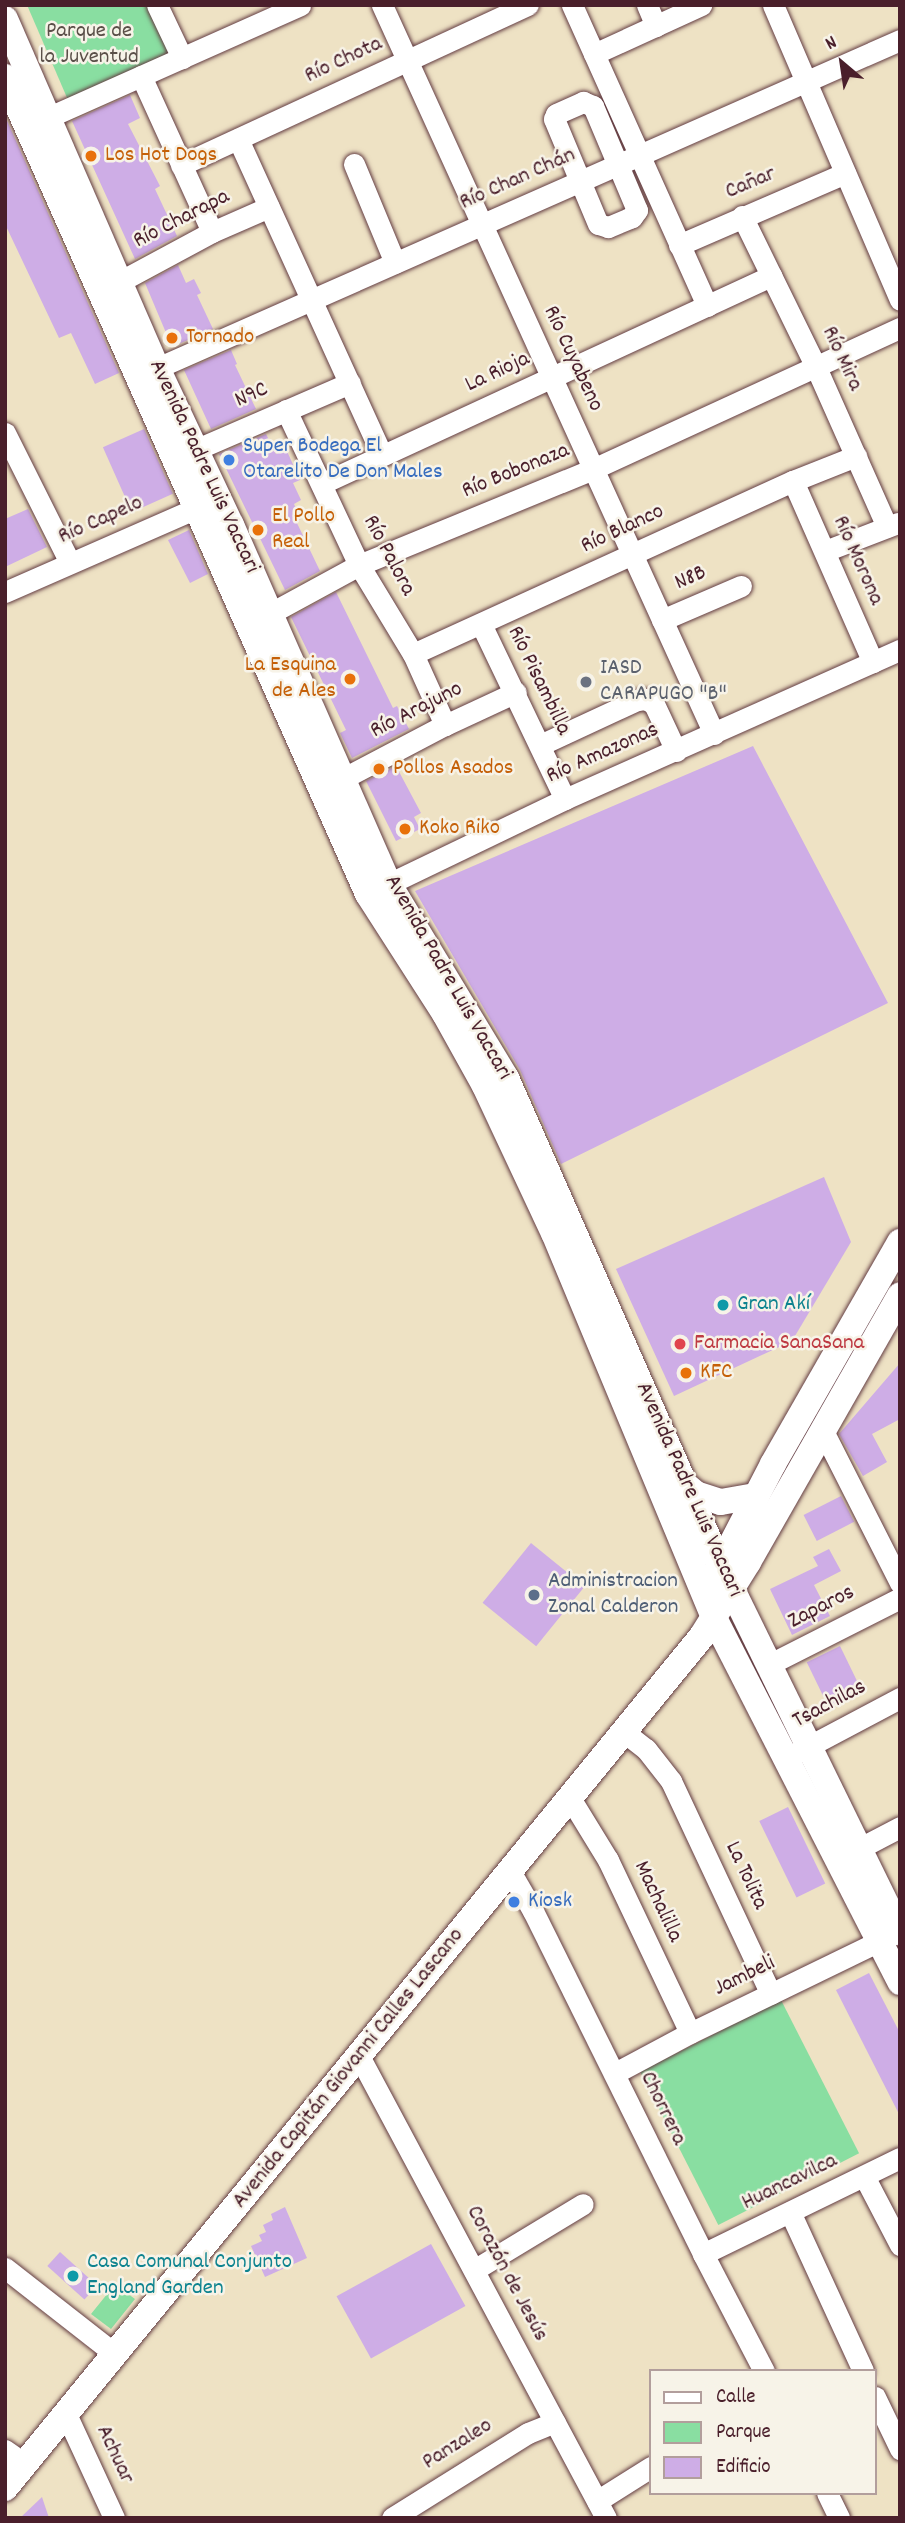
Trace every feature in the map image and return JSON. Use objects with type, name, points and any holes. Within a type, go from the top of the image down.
[{"type":"main road","name":"Avenida Padre Luis Vaccari","points":[[5,19],[157,368],[186,454]]},
{"type":"main road","name":"Avenida Padre Luis Vaccari","points":[[5,77],[186,454],[378,888],[485,1086],[559,1246],[710,1609],[858,1849],[893,1935],[900,1982]]},
{"type":"main road","name":"Avenida Padre Luis Vaccari","points":[[208,503],[269,614],[342,779],[378,888],[506,1077],[720,1565],[768,1665],[797,1753],[893,1935]]},
{"type":"main road","name":"Avenida Capitán Giovanni Calles Lascano","points":[[5,2488],[15,2457],[66,2414],[691,1647],[710,1609],[720,1565],[756,1496],[900,1242]]},
{"type":"main road","name":"Avenida Capitán Giovanni Calles Lascano","points":[[710,1609],[732,1590],[900,1295]]},
{"type":"main road","points":[[684,1484],[696,1494],[721,1502],[756,1496]]},
{"type":"street","points":[[157,5],[182,58]]},
{"type":"street","points":[[49,117],[182,58],[266,12],[300,5]]},
{"type":"street","name":"Río Cuyabeno","points":[[382,5],[713,734]]},
{"type":"street","name":"Río Chota","points":[[181,165],[528,5]]},
{"type":"street","points":[[572,5],[707,306]]},
{"type":"street","points":[[647,5],[656,26]]},
{"type":"street","points":[[594,54],[701,5]]},
{"type":"street","points":[[773,5],[900,300]]},
{"type":"street","name":"Río Chan Chán","points":[[157,368],[900,40]]},
{"type":"street","points":[[141,76],[212,232]]},
{"type":"street","points":[[588,102],[637,210],[632,216],[608,227],[598,224],[579,181],[556,127],[556,114],[588,102]]},
{"type":"street","points":[[238,139],[382,455]]},
{"type":"street","points":[[354,164],[395,263]]},
{"type":"street","name":"Cañar","points":[[679,245],[845,173]]},
{"type":"street","name":"Río Charapa","points":[[119,282],[212,232],[269,207]]},
{"type":"street","name":"Río Mira","points":[[742,216],[856,456],[893,525]]},
{"type":"street","name":"La Rioja","points":[[323,483],[772,276]]},
{"type":"street","name":"Río Bobonaza","points":[[269,614],[359,565],[593,469],[900,328]]},
{"type":"street","name":"N9C","points":[[186,454],[349,383]]},
{"type":"street","name":"Río Palora","points":[[286,410],[323,483],[359,565],[413,654],[445,725]]},
{"type":"street","points":[[6,435],[70,563]]},
{"type":"street","name":"Río Blanco","points":[[413,654],[793,481],[856,456]]},
{"type":"street","name":"Río Morona","points":[[793,481],[873,662]]},
{"type":"street","name":"Río Capelo","points":[[5,592],[208,503]]},
{"type":"street","points":[[825,551],[893,525]]},
{"type":"street","name":"N8B","points":[[662,620],[741,586]]},
{"type":"street","name":"Río Pisambilla","points":[[481,624],[516,692],[565,799]]},
{"type":"street","name":"Río Amazonas","points":[[378,888],[565,799],[900,650]]},
{"type":"street","name":"Río Arajuno","points":[[342,779],[445,725],[516,692]]},
{"type":"street","points":[[540,745],[637,700],[646,699],[654,704],[676,751]]},
{"type":"street","points":[[822,1429],[900,1583]]},
{"type":"street","name":"Zaparos","points":[[768,1665],[900,1598]]},
{"type":"street","name":"Tsachilas","points":[[797,1753],[900,1698]]},
{"type":"street","name":"La Tolita","points":[[624,1732],[646,1749],[671,1781],[771,1994]]},
{"type":"street","name":"Machalilla","points":[[570,1798],[608,1860],[690,2033]]},
{"type":"street","points":[[858,1849],[900,1827]]},
{"type":"street","name":"Chorrera","points":[[510,1871],[615,2073],[703,2254],[763,2369]]},
{"type":"street","name":"Jambeli","points":[[615,2073],[690,2033],[893,1935]]},
{"type":"street","name":"Corazón de Jesús","points":[[359,2056],[601,2509]]},
{"type":"street","name":"Huancavilca","points":[[703,2254],[900,2158]]},
{"type":"street","points":[[864,2176],[900,2245]]},
{"type":"street","points":[[474,2270],[583,2204]]},
{"type":"street","points":[[790,2212],[862,2369]]},
{"type":"street","points":[[5,2268],[115,2354]]},
{"type":"street","points":[[877,2401],[900,2449]]},
{"type":"street","name":"Achuar","points":[[66,2414],[114,2518]]},
{"type":"street","name":"Panzaleo","points":[[392,2518],[528,2433],[555,2422]]},
{"type":"street","points":[[601,2509],[650,2468]]},
{"type":"street","points":[[828,2495],[839,2518]]},
{"type":"green space","name":"Parque de la Juventud","points":[[27,5],[165,5],[185,47],[68,100]]},
{"type":"green space","points":[[781,2000],[859,2153],[718,2225],[640,2072]]},
{"type":"green space","points":[[112,2288],[116,2291],[120,2288],[135,2299],[111,2329],[91,2314]]},
{"type":"building","points":[[130,95],[140,118],[128,124],[160,186],[155,189],[177,236],[135,259],[72,121]]},
{"type":"building","points":[[5,116],[119,373],[95,384],[71,333],[59,338],[5,224]]},
{"type":"building","points":[[178,265],[186,283],[194,279],[201,293],[197,295],[213,329],[172,347],[145,283]]},
{"type":"building","points":[[231,350],[237,364],[235,365],[256,409],[211,429],[184,370]]},
{"type":"building","points":[[144,429],[173,494],[132,512],[103,447]]},
{"type":"building","points":[[266,434],[276,454],[286,449],[300,480],[293,483],[301,500],[294,504],[301,519],[296,521],[320,571],[285,590],[219,454]]},
{"type":"building","points":[[28,509],[47,547],[5,567],[5,519]]},
{"type":"building","points":[[189,530],[208,574],[190,583],[168,540]]},
{"type":"building","points":[[336,592],[393,708],[397,706],[409,729],[352,758],[340,733],[346,730],[291,617]]},
{"type":"building","points":[[753,746],[888,1003],[561,1164],[520,1070],[415,891]]},
{"type":"building","points":[[396,766],[421,813],[414,817],[420,829],[396,841],[366,781]]},
{"type":"building","name":"Gran Akí","points":[[824,1177],[851,1242],[792,1341],[674,1396],[616,1269]]},
{"type":"building","points":[[900,1363],[900,1419],[872,1434],[887,1462],[863,1476],[839,1434]]},
{"type":"building","points":[[841,1496],[854,1522],[817,1541],[804,1515]]},
{"type":"building","name":"Administracion Zonal Calderon","points":[[531,1543],[585,1586],[536,1646],[483,1603]]},
{"type":"building","points":[[829,1549],[841,1571],[814,1585],[830,1616],[792,1635],[770,1589],[818,1566],[813,1557]]},
{"type":"building","points":[[840,1646],[862,1691],[829,1707],[807,1662]]},
{"type":"building","points":[[788,1807],[825,1883],[797,1897],[759,1821]]},
{"type":"building","points":[[869,1973],[900,2033],[900,2116],[836,1990]]},
{"type":"building","points":[[285,2207],[307,2258],[265,2277],[251,2246],[262,2241],[259,2235],[266,2232],[263,2225],[273,2220],[271,2214]]},
{"type":"building","points":[[431,2244],[465,2306],[371,2358],[337,2296]]},
{"type":"building","name":"Casa Comunal Conjunto England Garden","points":[[60,2252],[97,2285],[84,2300],[47,2266]]},
{"type":"building","points":[[42,2497],[49,2518],[20,2518]]},
{"type":"place","name":"Los Hot Dogs","points":[[91,156]]},
{"type":"place","name":"Tornado","points":[[172,338]]},
{"type":"place","name":"Super Bodega El Otarelito De Don Males","points":[[229,460]]},
{"type":"place","name":"El Pollo Real","points":[[258,530]]},
{"type":"place","name":"La Esquina de Ales","points":[[350,679]]},
{"type":"place","name":"IASD CARAPUGO \"B\"","points":[[586,682]]},
{"type":"place","name":"Pollos Asados","points":[[379,769]]},
{"type":"place","name":"Koko Riko","points":[[405,829]]},
{"type":"place","name":"Gran Akí","points":[[723,1305]]},
{"type":"place","name":"Farmacia SanaSana","points":[[680,1344]]},
{"type":"place","name":"KFC","points":[[686,1373]]},
{"type":"place","name":"Administracion Zonal Calderon","points":[[534,1595]]},
{"type":"place","name":"Kiosk","points":[[514,1902]]},
{"type":"place","name":"Casa Comunal Conjunto England Garden","points":[[73,2276]]}]
